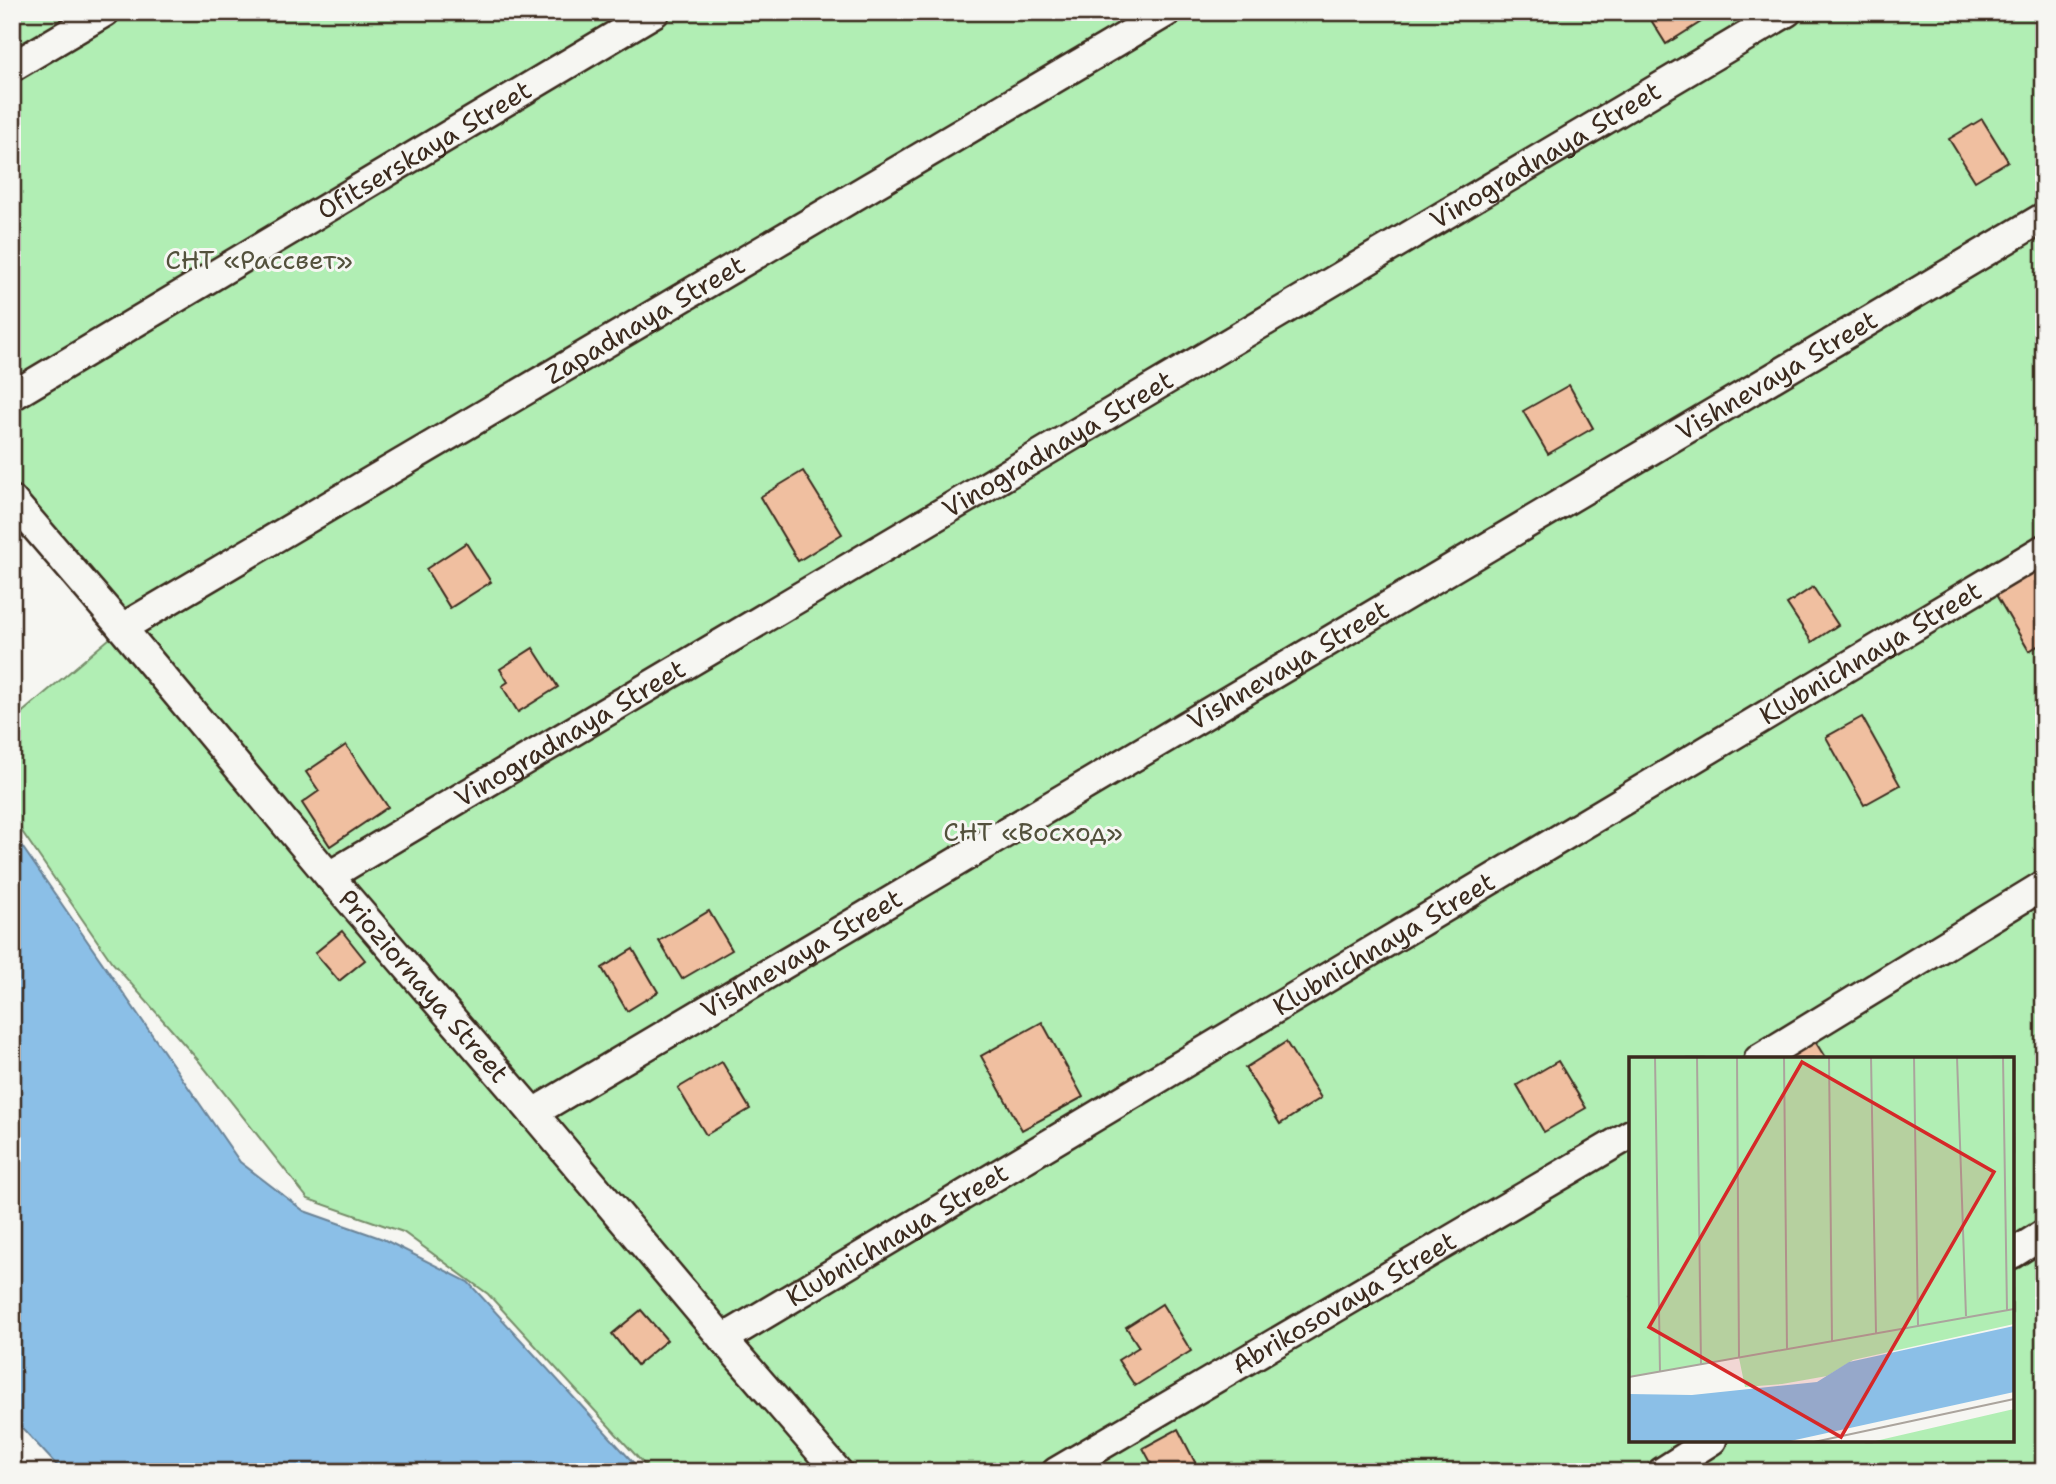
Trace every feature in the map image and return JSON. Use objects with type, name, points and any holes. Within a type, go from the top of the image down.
[{"type":"street","points":[[12,67],[105,12]]},
{"type":"street","name":"Ofitserskaya Street","points":[[12,396],[655,12]]},
{"type":"street","name":"Zapadnaya Street","points":[[122,628],[1167,12]]},
{"type":"street","name":"Vinogradnaya Street","points":[[329,876],[1787,12]]},
{"type":"street","name":"Vishnevaya Street","points":[[533,1112],[2044,217]]},
{"type":"street","name":"Prioziornaya Street","points":[[12,500],[838,1472]]},
{"type":"street","name":"Klubnichnaya Street","points":[[723,1339],[2044,549]]},
{"type":"street","points":[[1762,1057],[2044,885]]},
{"type":"street","name":"Abrikosovaya Street","points":[[1056,1472],[1629,1135]]},
{"type":"street","points":[[2014,1253],[2044,1234]]},
{"type":"street","points":[[1662,1472],[1709,1442]]},
{"type":"green space","name":"СНТ «Восход»","points":[[12,12],[2044,12],[2044,1472],[651,1472],[488,1294],[403,1232],[308,1199],[198,1060],[111,961],[12,817],[12,721],[122,628],[12,500]]},
{"type":"water","points":[[12,832],[240,1162],[304,1211],[383,1239],[468,1282],[642,1472],[63,1472],[12,1417]]},
{"type":"building","points":[[1646,12],[1695,12],[1701,22],[1666,44]]},
{"type":"building","points":[[1982,119],[2008,161],[1975,181],[1949,139]]},
{"type":"building","points":[[1569,385],[1593,428],[1548,454],[1523,411]]},
{"type":"building","points":[[803,471],[842,534],[798,561],[760,497]]},
{"type":"building","points":[[466,543],[491,582],[450,608],[426,569]]},
{"type":"building","points":[[2044,564],[2044,642],[2029,651],[1995,593]]},
{"type":"building","points":[[1813,587],[1838,625],[1812,642],[1787,604]]},
{"type":"building","points":[[533,648],[558,687],[518,712],[502,686],[508,682],[500,669]]},
{"type":"building","points":[[1862,717],[1900,785],[1864,805],[1826,737]]},
{"type":"building","points":[[346,745],[388,807],[330,846],[302,803],[319,791],[306,772]]},
{"type":"building","points":[[709,911],[732,950],[682,979],[659,941]]},
{"type":"building","points":[[342,931],[365,960],[339,981],[315,953]]},
{"type":"building","points":[[633,949],[658,992],[627,1011],[602,968]]},
{"type":"building","points":[[1042,1022],[1083,1097],[1022,1130],[981,1056]]},
{"type":"building","points":[[1813,1038],[1825,1057],[1784,1057]]},
{"type":"building","points":[[1286,1042],[1321,1098],[1280,1124],[1245,1068]]},
{"type":"building","points":[[1558,1061],[1586,1108],[1544,1132],[1517,1085]]},
{"type":"building","points":[[722,1062],[750,1109],[706,1135],[678,1088]]},
{"type":"building","points":[[1162,1304],[1191,1351],[1135,1386],[1118,1360],[1139,1347],[1126,1327]]},
{"type":"building","points":[[641,1310],[667,1340],[637,1365],[612,1334]]},
{"type":"building","points":[[1178,1429],[1200,1472],[1156,1472],[1143,1448]]},
{"type":"park label","name":"СНТ «Рассвет»","points":[[259,260]]}]
